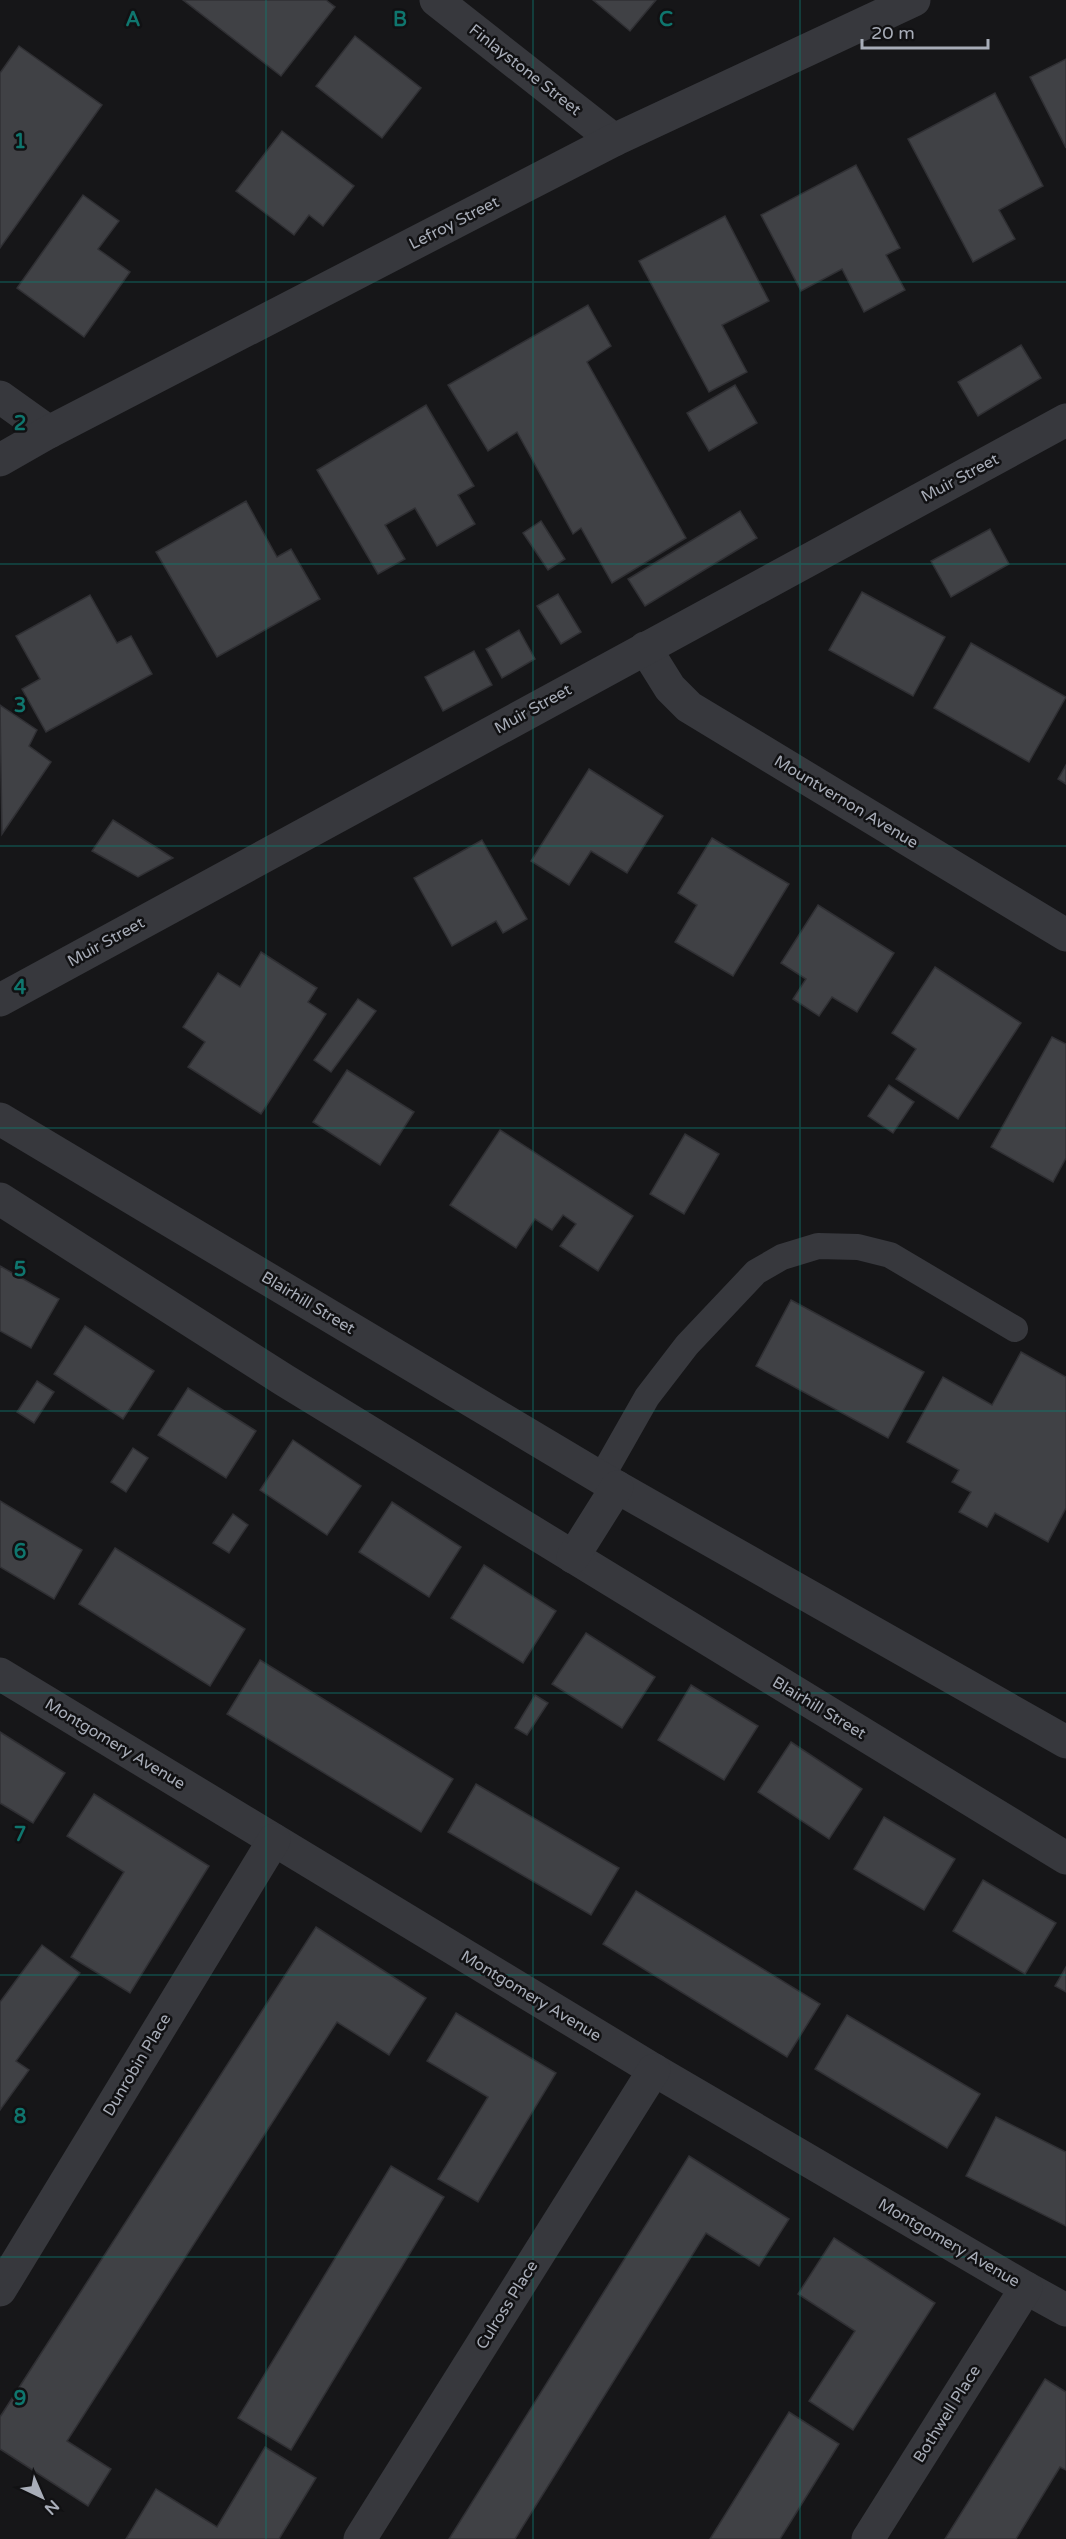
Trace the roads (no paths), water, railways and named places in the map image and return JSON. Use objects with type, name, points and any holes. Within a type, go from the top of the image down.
[{"type":"street","name":"Finlaystone Street","points":[[436,0],[614,140]]},
{"type":"street","name":"Lefroy Street","points":[[0,460],[49,432],[614,140],[915,0]]},
{"type":"street","points":[[0,397],[49,432]]},
{"type":"street","name":"Muir Street","points":[[0,1000],[1066,420]]},
{"type":"street","name":"Mountvernon Avenue","points":[[645,648],[670,688],[689,706],[1066,935]]},
{"type":"street","name":"Blairhill Street","points":[[0,1119],[609,1483],[1066,1742]]},
{"type":"street","name":"Blairhill Street","points":[[0,1199],[284,1380],[1066,1858]]},
{"type":"street","points":[[573,1557],[609,1483]]},
{"type":"street","name":"Montgomery Avenue","points":[[0,1674],[654,2070],[1066,2310]]},
{"type":"street","name":"Dunrobin Place","points":[[0,2290],[274,1840]]},
{"type":"street","name":"Culross Place","points":[[360,2539],[654,2070]]},
{"type":"street","name":"Bothwell Place","points":[[868,2539],[1026,2288]]},
{"type":"lane","points":[[609,1483],[647,1397],[687,1345],[756,1272],[782,1257],[818,1246],[858,1247],[890,1255],[1015,1329]]}]
